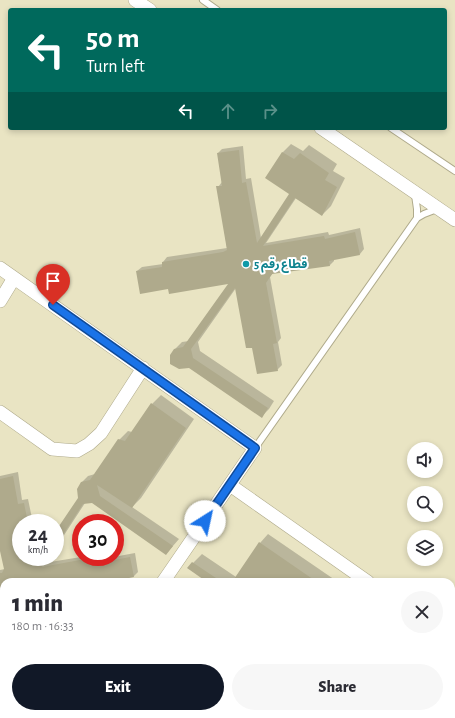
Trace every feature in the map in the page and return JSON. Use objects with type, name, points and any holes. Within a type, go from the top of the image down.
[{"type":"street","points":[[135,0],[147,8]]},
{"type":"street","points":[[324,130],[455,220]]},
{"type":"street","points":[[0,268],[255,448],[166,578]]},
{"type":"street","points":[[0,301],[14,278]]},
{"type":"street","points":[[0,412],[52,449],[77,451],[90,444],[101,433],[143,368]]},
{"type":"street","points":[[230,485],[362,578]]},
{"type":"lane","points":[[202,0],[214,8]]},
{"type":"lane","points":[[394,130],[455,171]]},
{"type":"lane","points":[[255,448],[416,218],[417,209],[415,192]]},
{"type":"lane","points":[[416,218],[439,209]]},
{"type":"building","name":"قطاع رقم 5","points":[[239,150],[242,183],[246,182],[257,243],[289,194],[265,178],[282,152],[294,159],[300,153],[329,173],[325,180],[337,187],[322,216],[295,198],[263,246],[324,236],[325,239],[355,232],[360,255],[329,261],[330,266],[272,274],[266,283],[277,343],[273,344],[278,371],[257,374],[252,348],[246,348],[235,288],[191,349],[193,358],[268,408],[262,418],[189,368],[179,369],[170,364],[170,355],[174,349],[183,347],[228,284],[169,294],[168,289],[140,294],[136,271],[162,267],[162,262],[223,252],[227,250],[216,186],[222,186],[217,153]]},
{"type":"building","points":[[151,403],[186,428],[132,508],[97,485],[100,496],[173,546],[166,555],[124,525],[124,514],[108,514],[92,503],[83,504],[76,514],[72,514],[72,521],[64,533],[64,519],[78,498],[77,489],[81,482],[90,480],[118,439],[125,441]]},
{"type":"building","points":[[13,476],[18,504],[24,503],[26,514],[12,514],[12,566],[64,566],[64,563],[72,561],[72,566],[124,566],[124,558],[130,557],[134,577],[0,578],[0,573],[2,573],[4,569],[0,551],[0,479]]},
{"type":"building","points":[[259,542],[311,578],[235,578]]},
{"type":"building","points":[[192,562],[216,578],[201,578],[187,568]]},
{"type":"place","name":"قطاع رقم 5","points":[[246,264]]},
{"type":"route","points":[[53,305],[255,448],[205,521]]}]
